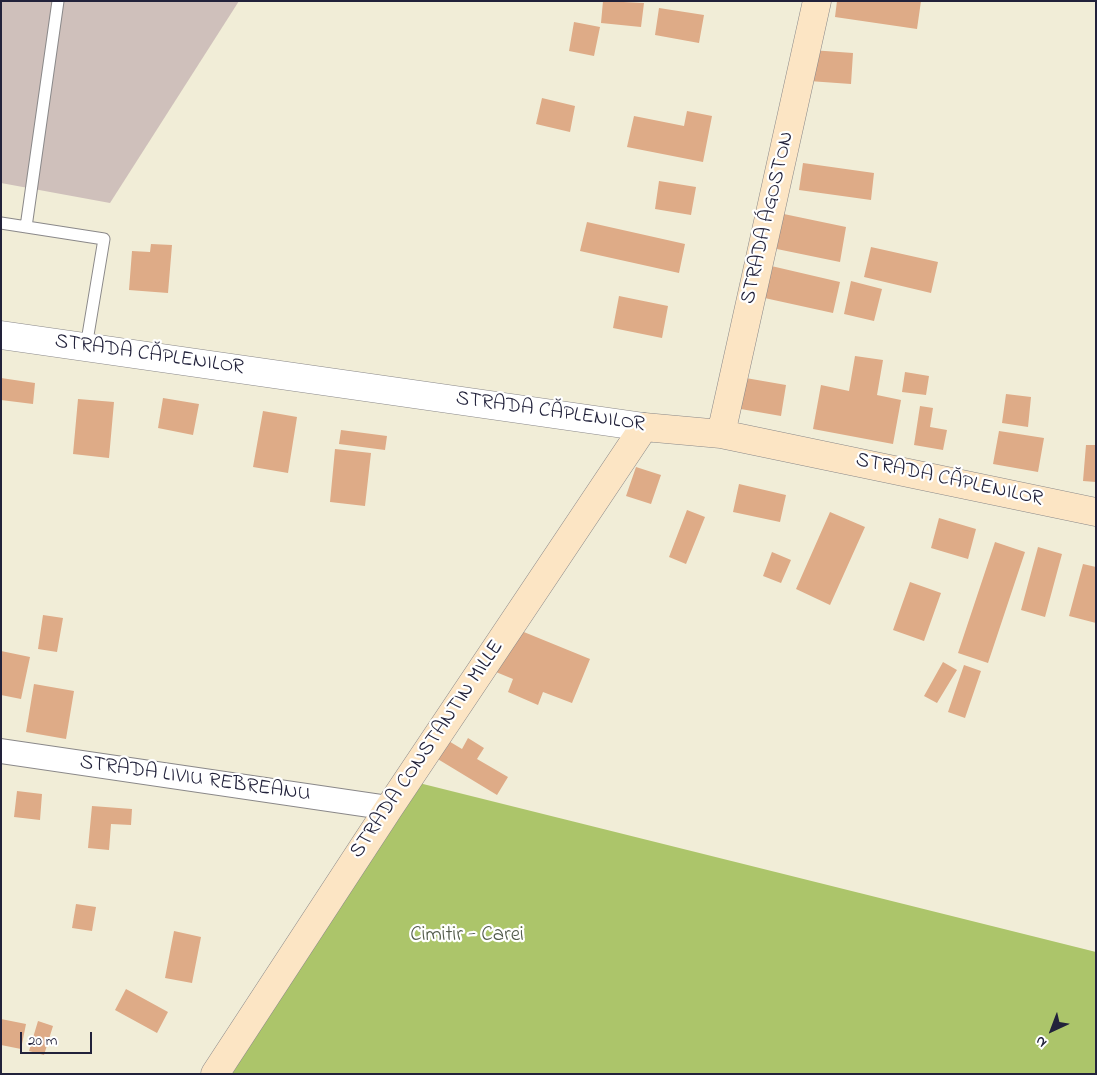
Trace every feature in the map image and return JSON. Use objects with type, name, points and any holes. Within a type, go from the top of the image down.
[{"type":"main road","name":"STRADA ÁGOSTON","points":[[720,434],[817,1]]},
{"type":"main road","name":"STRADA CĂPLENILOR","points":[[644,427],[720,434],[1096,512]]},
{"type":"main road","name":"STRADA CONSTANTIN MILLE","points":[[215,1074],[389,808],[644,427]]},
{"type":"street","name":"STRADA CĂPLENILOR","points":[[1,335],[644,427]]},
{"type":"street","name":"STRADA LIVIU REBREANU","points":[[1,751],[389,808]]},
{"type":"lane","points":[[26,227],[58,1]]},
{"type":"lane","points":[[1,224],[104,239],[86,347]]},
{"type":"shaded area","points":[[1,1],[239,1],[110,203],[1,183]]},
{"type":"green space","name":"Cimitir - Carei","points":[[407,780],[1096,952],[1096,1074],[208,1074]]},
{"type":"building","points":[[603,1],[644,3],[641,27],[601,23]]},
{"type":"building","points":[[837,1],[921,1],[917,29],[835,17]]},
{"type":"building","points":[[659,8],[704,15],[699,43],[655,35]]},
{"type":"building","points":[[574,22],[600,27],[594,56],[569,51]]},
{"type":"building","points":[[811,50],[853,53],[851,84],[809,81]]},
{"type":"building","points":[[542,98],[575,106],[570,132],[536,124]]},
{"type":"building","points":[[687,111],[712,116],[703,162],[627,147],[634,116],[684,126]]},
{"type":"building","points":[[803,163],[874,173],[871,200],[799,190]]},
{"type":"building","points":[[659,181],[696,187],[691,215],[655,209]]},
{"type":"building","points":[[779,213],[846,227],[840,262],[772,248]]},
{"type":"building","points":[[587,222],[685,244],[679,273],[580,251]]},
{"type":"building","points":[[151,244],[172,245],[168,293],[129,290],[132,251],[150,252]]},
{"type":"building","points":[[871,247],[938,262],[931,293],[864,277]]},
{"type":"building","points":[[767,265],[840,282],[833,313],[760,297]]},
{"type":"building","points":[[851,281],[882,289],[874,321],[844,314]]},
{"type":"building","points":[[619,296],[668,306],[662,338],[613,328]]},
{"type":"building","points":[[855,356],[883,360],[877,395],[901,400],[893,444],[813,429],[821,385],[849,391]]},
{"type":"building","points":[[905,372],[929,376],[926,395],[902,392]]},
{"type":"building","points":[[740,377],[786,385],[781,416],[735,408]]},
{"type":"building","points":[[1,378],[35,383],[33,404],[1,400]]},
{"type":"building","points":[[1006,394],[1031,397],[1028,427],[1002,423]]},
{"type":"building","points":[[163,398],[199,404],[193,435],[158,428]]},
{"type":"building","points":[[78,399],[114,402],[109,458],[73,454]]},
{"type":"building","points":[[920,406],[933,408],[930,427],[947,430],[943,450],[914,445]]},
{"type":"building","points":[[263,411],[297,417],[288,473],[253,467]]},
{"type":"building","points":[[341,430],[387,436],[385,450],[339,444]]},
{"type":"building","points":[[999,431],[1044,438],[1038,472],[993,464]]},
{"type":"building","points":[[1086,445],[1096,445],[1096,482],[1083,481]]},
{"type":"building","points":[[335,449],[371,453],[365,506],[330,502]]},
{"type":"building","points":[[636,467],[661,475],[651,504],[626,496]]},
{"type":"building","points":[[739,484],[786,495],[780,522],[733,512]]},
{"type":"building","points":[[687,510],[705,517],[686,564],[669,557]]},
{"type":"building","points":[[830,512],[865,527],[830,605],[796,589]]},
{"type":"building","points":[[939,518],[976,529],[968,559],[931,548]]},
{"type":"building","points":[[995,542],[1025,552],[988,663],[958,653]]},
{"type":"building","points":[[1038,547],[1062,554],[1045,617],[1021,610]]},
{"type":"building","points":[[772,552],[791,560],[781,583],[763,576]]},
{"type":"building","points":[[1083,564],[1096,567],[1096,623],[1069,616]]},
{"type":"building","points":[[910,582],[941,593],[924,641],[893,630]]},
{"type":"building","points":[[43,615],[63,618],[57,652],[38,649]]},
{"type":"building","points":[[514,628],[590,659],[572,703],[543,692],[538,705],[508,692],[513,679],[496,672]]},
{"type":"building","points":[[1,651],[30,657],[21,699],[1,695]]},
{"type":"building","points":[[943,662],[957,670],[937,703],[924,696]]},
{"type":"building","points":[[964,665],[981,671],[965,718],[948,712]]},
{"type":"building","points":[[34,684],[74,691],[66,739],[26,732]]},
{"type":"building","points":[[468,738],[484,748],[477,759],[508,777],[497,795],[436,758],[447,740],[462,749]]},
{"type":"building","points":[[17,791],[42,794],[40,820],[14,817]]},
{"type":"building","points":[[92,806],[132,809],[131,825],[111,824],[109,850],[88,848]]},
{"type":"building","points":[[76,904],[96,907],[92,931],[72,928]]},
{"type":"building","points":[[174,931],[201,937],[192,983],[165,978]]},
{"type":"building","points":[[126,989],[168,1012],[157,1033],[115,1010]]},
{"type":"building","points":[[1,1019],[26,1024],[21,1049],[1,1045]]},
{"type":"building","points":[[38,1021],[53,1026],[44,1055],[29,1051]]}]
